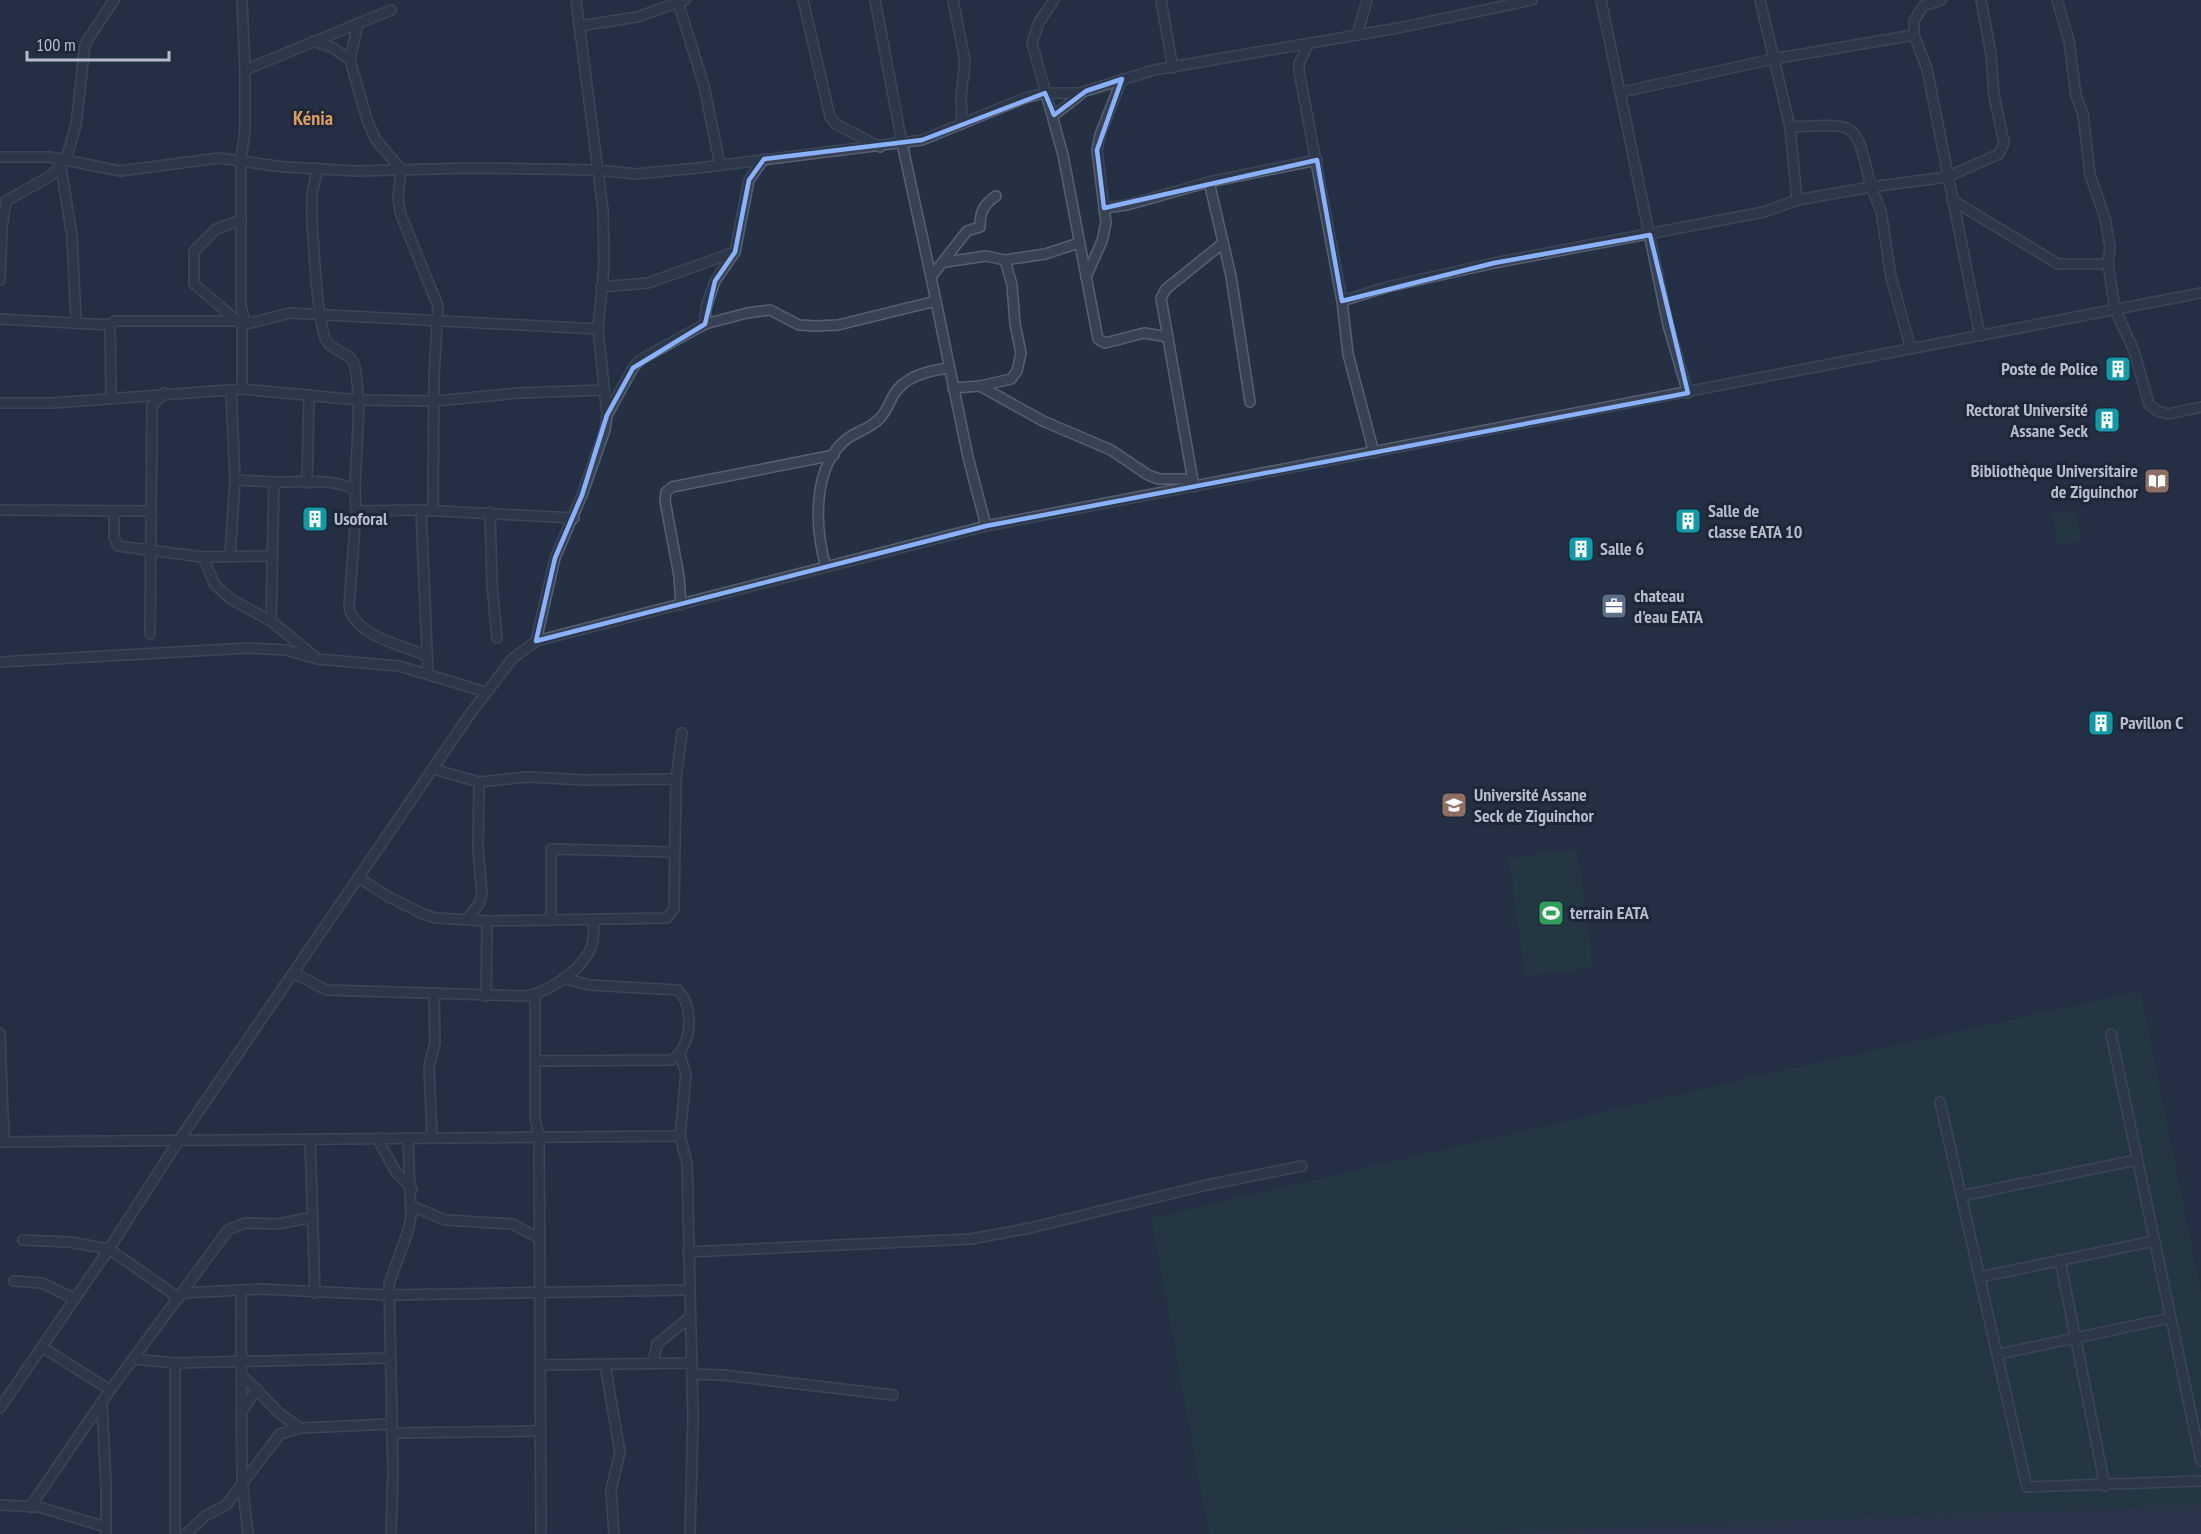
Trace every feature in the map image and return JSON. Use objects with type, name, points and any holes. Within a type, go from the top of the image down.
[{"type":"street","points":[[0,280],[2,227],[6,201],[61,168],[66,159],[76,125],[85,44],[114,0]]},
{"type":"street","points":[[242,0],[245,130],[241,160],[241,307],[246,324],[290,313],[598,329]]},
{"type":"street","points":[[536,641],[555,558],[574,518],[599,448],[606,415],[598,329],[603,210],[576,0]]},
{"type":"street","points":[[803,0],[830,117],[836,124],[880,147]]},
{"type":"street","points":[[875,0],[948,368],[986,526]]},
{"type":"street","points":[[953,0],[965,61],[961,97],[962,124]]},
{"type":"street","points":[[1054,0],[1038,22],[1032,43],[1045,93],[1054,115],[1098,339],[1105,343],[1144,333],[1168,337]]},
{"type":"street","points":[[1161,0],[1173,68]]},
{"type":"street","points":[[1357,35],[1367,0]]},
{"type":"street","points":[[0,157],[26,155],[66,159],[120,171],[219,158],[318,168],[598,170],[636,174],[880,147],[922,140],[1025,98],[1045,93],[1086,91],[1122,79],[1173,68],[1357,35],[1532,0]]},
{"type":"street","points":[[1601,0],[1622,92],[1668,325],[1688,393]]},
{"type":"street","points":[[1760,0],[1790,127],[1797,200]]},
{"type":"street","points":[[1941,0],[1923,6],[1914,21],[1914,35],[1927,69],[1980,336]]},
{"type":"street","points":[[1342,301],[1387,287],[1494,263],[1764,212],[1797,200],[1947,177],[2000,154],[2004,146],[1981,0]]},
{"type":"street","points":[[2057,0],[2069,41],[2076,96],[2083,114],[2090,175],[2105,218],[2110,247],[2108,264],[2115,309],[2134,351],[2149,404],[2157,411],[2168,414],[2201,407]]},
{"type":"street","points":[[579,26],[637,17],[682,1],[704,86],[720,165]]},
{"type":"street","points":[[245,70],[391,10]]},
{"type":"street","points":[[358,23],[350,60],[370,130],[401,169],[398,199],[401,215],[435,292],[439,320],[434,376],[433,509]]},
{"type":"street","points":[[1622,92],[1773,59],[1914,35]]},
{"type":"street","points":[[313,41],[333,48],[350,60]]},
{"type":"street","points":[[1308,44],[1299,64],[1299,71],[1342,301],[1348,354],[1374,453]]},
{"type":"street","points":[[1086,277],[1102,241],[1106,223],[1097,150],[1100,135],[1122,79]]},
{"type":"street","points":[[1054,115],[1086,91]]},
{"type":"street","points":[[1790,127],[1838,125],[1854,132],[1860,139],[1871,187],[1881,211],[1891,277],[1911,349]]},
{"type":"street","points":[[705,324],[706,308],[715,281],[735,252],[749,180],[764,159]]},
{"type":"street","points":[[1104,208],[1135,203],[1209,182],[1317,160]]},
{"type":"street","points":[[61,168],[72,236],[76,321]]},
{"type":"street","points":[[318,168],[312,196],[321,316],[327,341],[335,350],[354,361],[358,400],[356,511],[349,607],[351,616],[364,629],[427,656]]},
{"type":"street","points":[[1209,182],[1231,276],[1250,402]]},
{"type":"street","points":[[931,277],[967,231],[980,227],[980,213],[987,202],[996,196]]},
{"type":"street","points":[[1952,200],[2058,264],[2108,264]]},
{"type":"street","points":[[241,220],[216,229],[194,252],[194,284],[242,325],[242,389]]},
{"type":"street","points":[[945,262],[986,256],[1005,260],[1045,254],[1079,243]]},
{"type":"street","points":[[1193,483],[1162,293],[1223,243]]},
{"type":"street","points":[[601,287],[648,283],[735,252]]},
{"type":"street","points":[[953,388],[980,386],[1011,379],[1020,364],[1012,285],[1005,260]]},
{"type":"street","points":[[0,1408],[73,1298],[109,1249],[179,1140],[486,692],[512,659],[536,641],[986,526],[1193,483],[1374,453],[2201,292]]},
{"type":"street","points":[[606,415],[628,375],[640,360],[705,324],[770,310],[799,325],[838,325],[936,302]]},
{"type":"street","points":[[0,319],[76,321],[110,325],[115,321],[236,321]]},
{"type":"street","points":[[110,325],[111,398]]},
{"type":"street","points":[[826,567],[818,514],[825,475],[834,455],[848,438],[879,420],[895,393],[908,380],[927,371],[948,368]]},
{"type":"street","points":[[980,386],[1043,421],[1111,450],[1148,475],[1193,483]]},
{"type":"street","points":[[0,403],[242,389],[358,400],[435,401],[519,393],[604,390]]},
{"type":"street","points":[[230,556],[235,480],[231,390]]},
{"type":"street","points":[[150,634],[152,406],[164,393]]},
{"type":"street","points":[[307,483],[309,395]]},
{"type":"street","points":[[681,605],[665,501],[666,492],[672,487],[834,455]]},
{"type":"street","points":[[235,480],[332,482],[355,490]]},
{"type":"street","points":[[271,621],[274,482]]},
{"type":"street","points":[[356,511],[433,509],[574,518]]},
{"type":"street","points":[[0,510],[151,511]]},
{"type":"street","points":[[421,510],[428,673]]},
{"type":"street","points":[[114,511],[114,537],[118,546],[203,557],[272,556]]},
{"type":"street","points":[[490,512],[492,584],[497,638]]},
{"type":"street","points":[[203,557],[215,585],[232,600],[271,621],[317,658]]},
{"type":"street","points":[[0,662],[248,648],[399,666],[486,692]]},
{"type":"street","points":[[359,878],[423,914],[465,920],[667,918],[674,909],[676,779],[682,733]]},
{"type":"street","points":[[433,769],[479,782],[528,777],[585,780],[676,779]]},
{"type":"street","points":[[465,920],[479,904],[482,894],[478,849],[479,782]]},
{"type":"street","points":[[551,920],[551,849],[674,852]]},
{"type":"street","points":[[294,973],[326,990],[509,997],[535,994],[563,978],[578,965],[591,948],[594,920]]},
{"type":"street","points":[[486,996],[487,921]]},
{"type":"street","points":[[536,1061],[672,1060],[680,1054],[688,1037],[688,1006],[686,998],[678,990],[589,985],[563,978]]},
{"type":"street","points":[[432,1138],[429,1067],[435,1043],[434,993]]},
{"type":"street","points":[[535,994],[535,1119],[539,1137],[541,1534]]},
{"type":"street","points":[[0,1033],[2,1142],[680,1136]]},
{"type":"street","points":[[2111,1034],[2201,1461]]},
{"type":"street","points":[[680,1054],[686,1074],[680,1136],[687,1163],[692,1369],[693,1500],[690,1534]]},
{"type":"street","points":[[1940,1102],[1999,1354],[2027,1487],[2201,1481]]},
{"type":"street","points":[[377,1138],[396,1172],[412,1189]]},
{"type":"street","points":[[391,1534],[392,1429],[389,1295],[392,1274],[408,1231],[412,1206],[408,1138]]},
{"type":"street","points":[[310,1139],[315,1293]]},
{"type":"street","points":[[1962,1196],[2136,1160]]},
{"type":"street","points":[[688,1252],[972,1239],[1302,1166]]},
{"type":"street","points":[[412,1206],[445,1220],[512,1224],[539,1238]]},
{"type":"street","points":[[30,1507],[110,1390],[181,1296],[220,1238],[235,1225],[278,1224],[313,1217]]},
{"type":"street","points":[[23,1240],[69,1242],[109,1249],[181,1296],[259,1289],[389,1295],[689,1290]]},
{"type":"street","points":[[1980,1277],[2154,1241]]},
{"type":"street","points":[[2060,1260],[2105,1486]]},
{"type":"street","points":[[14,1281],[42,1283],[73,1298]]},
{"type":"street","points":[[241,1291],[242,1481],[248,1534]]},
{"type":"street","points":[[653,1364],[657,1344],[690,1317]]},
{"type":"street","points":[[1999,1354],[2170,1318]]},
{"type":"street","points":[[42,1347],[110,1390]]},
{"type":"street","points":[[134,1359],[176,1363],[389,1358]]},
{"type":"street","points":[[175,1534],[176,1363]]},
{"type":"street","points":[[541,1365],[653,1364],[723,1375],[893,1395]]},
{"type":"street","points":[[605,1365],[620,1452],[611,1490],[614,1534]]},
{"type":"street","points":[[242,1375],[279,1413],[300,1428]]},
{"type":"street","points":[[243,1411],[256,1389]]},
{"type":"street","points":[[0,1505],[30,1507],[106,1531],[102,1404]]},
{"type":"street","points":[[279,1413],[280,1434]]},
{"type":"street","points":[[186,1534],[205,1516],[225,1505],[280,1434],[300,1428],[540,1431]]},
{"type":"highlighted area","points":[[1122,79],[1097,150],[1104,208],[1317,160],[1342,301],[1494,263],[1650,235],[1688,393],[986,526],[536,641],[555,558],[582,495],[607,415],[633,368],[705,324],[715,281],[735,252],[749,180],[764,159],[922,140],[1045,93],[1054,115],[1086,91]]},
{"type":"shaded area","points":[[2201,1505],[2201,1534],[1439,1534]]},
{"type":"green space","points":[[2075,510],[2081,541],[2057,545],[2052,514]]},
{"type":"green space","name":"terrain EATA","points":[[1577,849],[1593,967],[1526,976],[1509,859]]},
{"type":"green space","points":[[2140,991],[2201,1293],[2201,1505],[1439,1534],[1209,1534],[1152,1218],[1767,1074]]},
{"type":"place","name":"Poste de Police","points":[[2118,369]]},
{"type":"place","name":"Rectorat Université Assane Seck","points":[[2107,420]]},
{"type":"place","name":"Bibliothèque Universitaire de Ziguinchor","points":[[2157,481]]},
{"type":"place","name":"Usoforal","points":[[315,519]]},
{"type":"place","name":"Salle de classe EATA 10","points":[[1688,521]]},
{"type":"place","name":"Salle 6","points":[[1581,549]]},
{"type":"place","name":"chateau d'eau EATA","points":[[1614,606]]},
{"type":"place","name":"Pavillon C","points":[[2101,723]]},
{"type":"place","name":"Université Assane Seck de Ziguinchor","points":[[1454,805]]},
{"type":"place","name":"terrain EATA","points":[[1551,913]]},
{"type":"district","name":"Kénia","points":[[313,118]]}]
